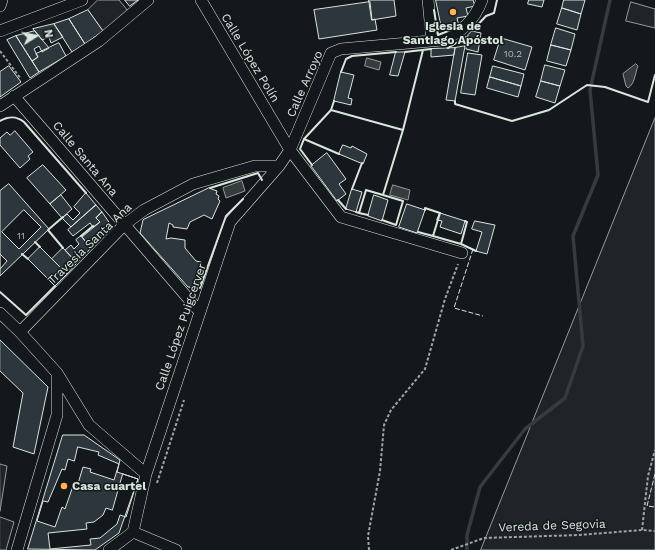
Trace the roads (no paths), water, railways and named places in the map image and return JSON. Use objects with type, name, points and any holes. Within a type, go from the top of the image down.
[{"type":"street","points":[[0,6],[2,0]]},
{"type":"street","points":[[0,31],[82,0]]},
{"type":"street","points":[[0,106],[99,41],[148,0]]},
{"type":"street","name":"Calle López Polín","points":[[201,0],[290,150],[341,217],[462,253]]},
{"type":"street","points":[[428,0],[432,41]]},
{"type":"street","name":"Calle Arroyo","points":[[290,150],[331,53],[340,49],[442,40],[453,36],[465,27],[475,15],[482,0]]},
{"type":"street","name":"Calle Santa Ana","points":[[14,96],[199,311]]},
{"type":"street","name":"Calle López Puigcerver","points":[[133,532],[146,474],[199,311],[230,222],[279,166],[290,150]]},
{"type":"street","name":"Travesía Santa Ana","points":[[20,332],[124,225],[144,210],[193,184],[255,166],[279,166]]},
{"type":"street","points":[[0,313],[57,372],[90,425],[146,474]]},
{"type":"street","points":[[17,550],[57,415],[57,372]]},
{"type":"street","points":[[110,550],[133,532],[176,550]]},
{"type":"waterway","points":[[467,550],[467,535],[480,487],[525,429],[565,398],[583,346],[573,236],[598,175],[590,90],[610,0]]},
{"type":"place","name":"Iglesia de Santiago Apóstol","points":[[453,12]]},
{"type":"place","name":"Casa cuartel","points":[[64,486]]}]
